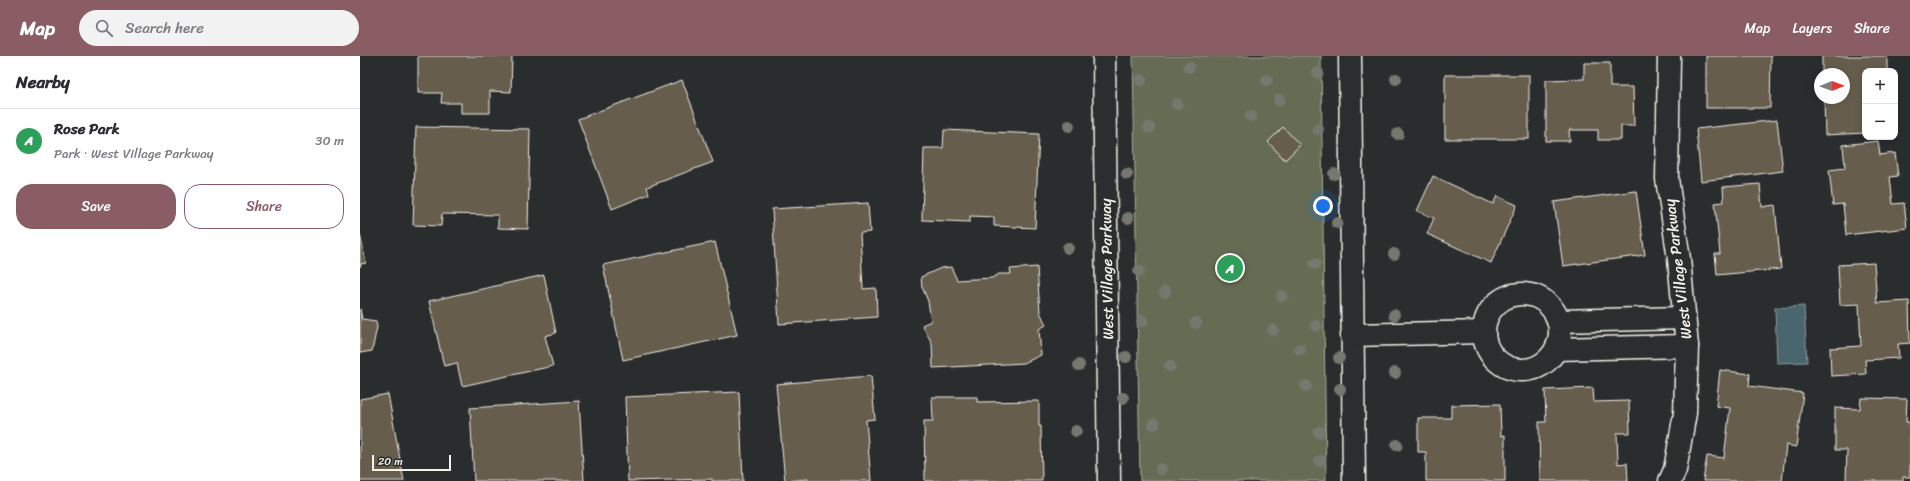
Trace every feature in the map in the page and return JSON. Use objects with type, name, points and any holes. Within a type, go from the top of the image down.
[{"type":"street","name":"West Village Parkway","points":[[1104,56],[1109,481]]},
{"type":"street","points":[[1350,56],[1354,481]]},
{"type":"street","name":"West Village Parkway","points":[[1669,56],[1667,179],[1679,259],[1687,346],[1685,413],[1675,470],[1670,481]]},
{"type":"street","points":[[1524,294],[1536,297],[1547,303],[1555,313],[1558,321],[1559,337],[1556,349],[1548,359],[1538,367],[1526,370],[1513,369],[1502,364],[1492,356],[1486,344],[1484,332],[1486,319],[1492,309],[1501,300],[1512,295],[1524,294]]},
{"type":"street","points":[[1558,321],[1684,318]]},
{"type":"street","points":[[1352,335],[1484,332]]},
{"type":"street","points":[[1556,349],[1687,346]]},
{"type":"green space","points":[[1133,56],[1321,56],[1326,481],[1140,481]]},
{"type":"water","points":[[1804,306],[1807,362],[1777,363],[1775,308]]},
{"type":"building","points":[[418,56],[512,56],[511,92],[490,91],[490,113],[461,113],[461,103],[441,103],[442,93],[418,93]]},
{"type":"building","points":[[1706,56],[1771,56],[1770,108],[1706,108]]},
{"type":"building","points":[[1822,56],[1887,56],[1887,68],[1862,68],[1862,133],[1825,135],[1824,104],[1850,104],[1850,68],[1822,68]]},
{"type":"building","points":[[1584,63],[1610,63],[1610,87],[1633,87],[1634,126],[1621,126],[1621,140],[1598,140],[1598,130],[1569,130],[1570,141],[1546,141],[1546,80],[1584,79]]},
{"type":"building","points":[[1445,75],[1529,75],[1529,139],[1445,139]]},
{"type":"building","points":[[682,80],[713,162],[647,187],[649,194],[612,209],[578,119]]},
{"type":"building","points":[[1777,120],[1783,171],[1701,181],[1696,129]]},
{"type":"building","points":[[416,127],[530,129],[528,229],[498,228],[498,215],[442,214],[441,226],[413,225]]},
{"type":"building","points":[[1283,127],[1300,145],[1285,160],[1268,142]]},
{"type":"building","points":[[944,130],[1039,134],[1035,228],[994,226],[994,217],[970,216],[970,222],[922,220],[924,148],[943,148]]},
{"type":"building","points":[[1878,141],[1880,155],[1895,153],[1898,176],[1890,177],[1893,204],[1904,203],[1907,228],[1846,235],[1843,204],[1833,205],[1829,170],[1845,168],[1843,145]]},
{"type":"building","points":[[1433,176],[1493,204],[1497,196],[1517,205],[1491,263],[1427,234],[1434,218],[1417,211]]},
{"type":"building","points":[[1760,184],[1762,207],[1775,205],[1781,269],[1717,275],[1715,254],[1720,254],[1715,203],[1724,202],[1723,187]]},
{"type":"building","points":[[1636,191],[1645,255],[1563,266],[1554,202]]},
{"type":"building","points":[[868,203],[870,232],[860,233],[863,289],[876,288],[877,317],[779,324],[772,209]]},
{"type":"building","points":[[360,234],[366,263],[361,264],[360,267]]},
{"type":"building","points":[[715,242],[737,335],[623,360],[603,265]]},
{"type":"building","points":[[1874,263],[1877,303],[1909,301],[1910,343],[1898,344],[1899,358],[1865,360],[1866,374],[1831,376],[1830,348],[1861,346],[1859,304],[1840,305],[1838,265]]},
{"type":"building","points":[[951,267],[957,280],[992,278],[999,274],[1011,274],[1010,269],[1037,267],[1040,312],[1046,325],[1039,329],[1041,355],[1024,363],[933,368],[932,343],[922,325],[931,321],[928,301],[922,287],[921,277],[941,268]]},
{"type":"building","points":[[544,275],[556,333],[545,336],[553,366],[462,386],[457,363],[444,366],[429,301]]},
{"type":"building","points":[[360,309],[362,319],[376,321],[377,327],[372,351],[360,353]]},
{"type":"building","points":[[1720,370],[1750,374],[1749,386],[1803,393],[1796,447],[1786,445],[1782,481],[1703,481],[1707,456],[1724,458],[1730,408],[1716,406]]},
{"type":"building","points":[[871,376],[875,419],[866,420],[871,481],[808,481],[808,479],[785,481],[776,384]]},
{"type":"building","points":[[1593,388],[1594,402],[1629,401],[1630,433],[1617,433],[1618,464],[1627,463],[1628,481],[1540,481],[1539,422],[1546,422],[1545,390]]},
{"type":"building","points":[[739,392],[743,481],[712,481],[712,479],[628,481],[625,397]]},
{"type":"building","points":[[388,394],[404,481],[360,481],[360,399]]},
{"type":"building","points":[[932,397],[977,397],[977,402],[1039,401],[1042,481],[925,481],[924,421],[933,421]]},
{"type":"building","points":[[1861,398],[1907,399],[1906,422],[1910,422],[1910,477],[1903,477],[1903,481],[1846,481],[1847,450],[1835,450],[1835,408],[1860,409]]},
{"type":"building","points":[[579,401],[584,481],[474,481],[470,408]]},
{"type":"building","points":[[1500,404],[1501,436],[1505,435],[1505,481],[1426,481],[1426,452],[1418,452],[1418,418],[1451,418],[1451,405]]},
{"type":"place","name":"Rose Park","points":[[1230,268]]}]
